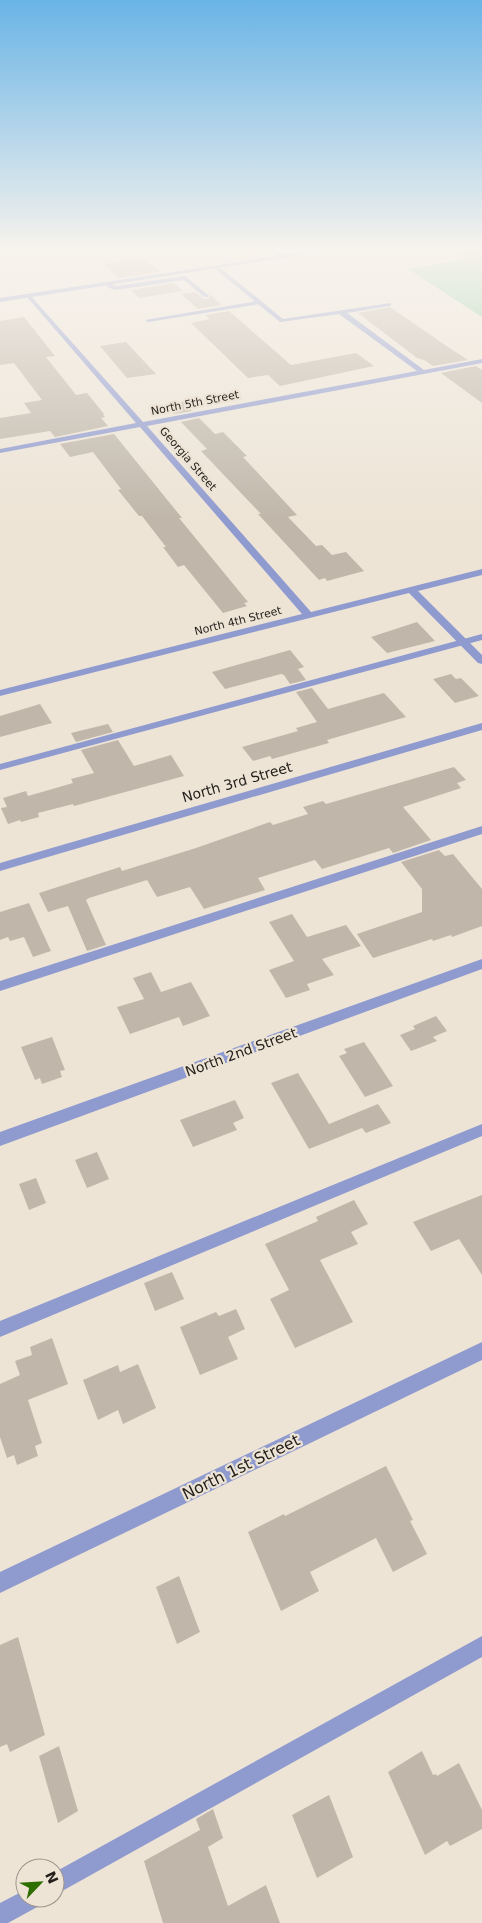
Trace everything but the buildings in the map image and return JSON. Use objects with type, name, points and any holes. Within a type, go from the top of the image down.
[{"type":"street","name":"Georgia Street","points":[[67,340],[309,616]]},
{"type":"street","points":[[378,340],[422,372]]},
{"type":"street","name":"North 5th Street","points":[[0,451],[482,361]]},
{"type":"street","name":"North 4th Street","points":[[0,693],[482,572]]},
{"type":"street","points":[[410,590],[482,661]]},
{"type":"street","name":"North 3rd Street","points":[[0,867],[482,726]]},
{"type":"street","name":"North 2nd Street","points":[[0,1139],[482,964]]},
{"type":"street","name":"North 1st Street","points":[[0,1583],[482,1351]]},
{"type":"lane","points":[[0,767],[482,637]]},
{"type":"lane","points":[[0,986],[482,830]]},
{"type":"lane","points":[[0,1329],[482,1130]]},
{"type":"lane","points":[[65,1878],[482,1646]]},
{"type":"lane","points":[[0,1915],[15,1907]]}]
